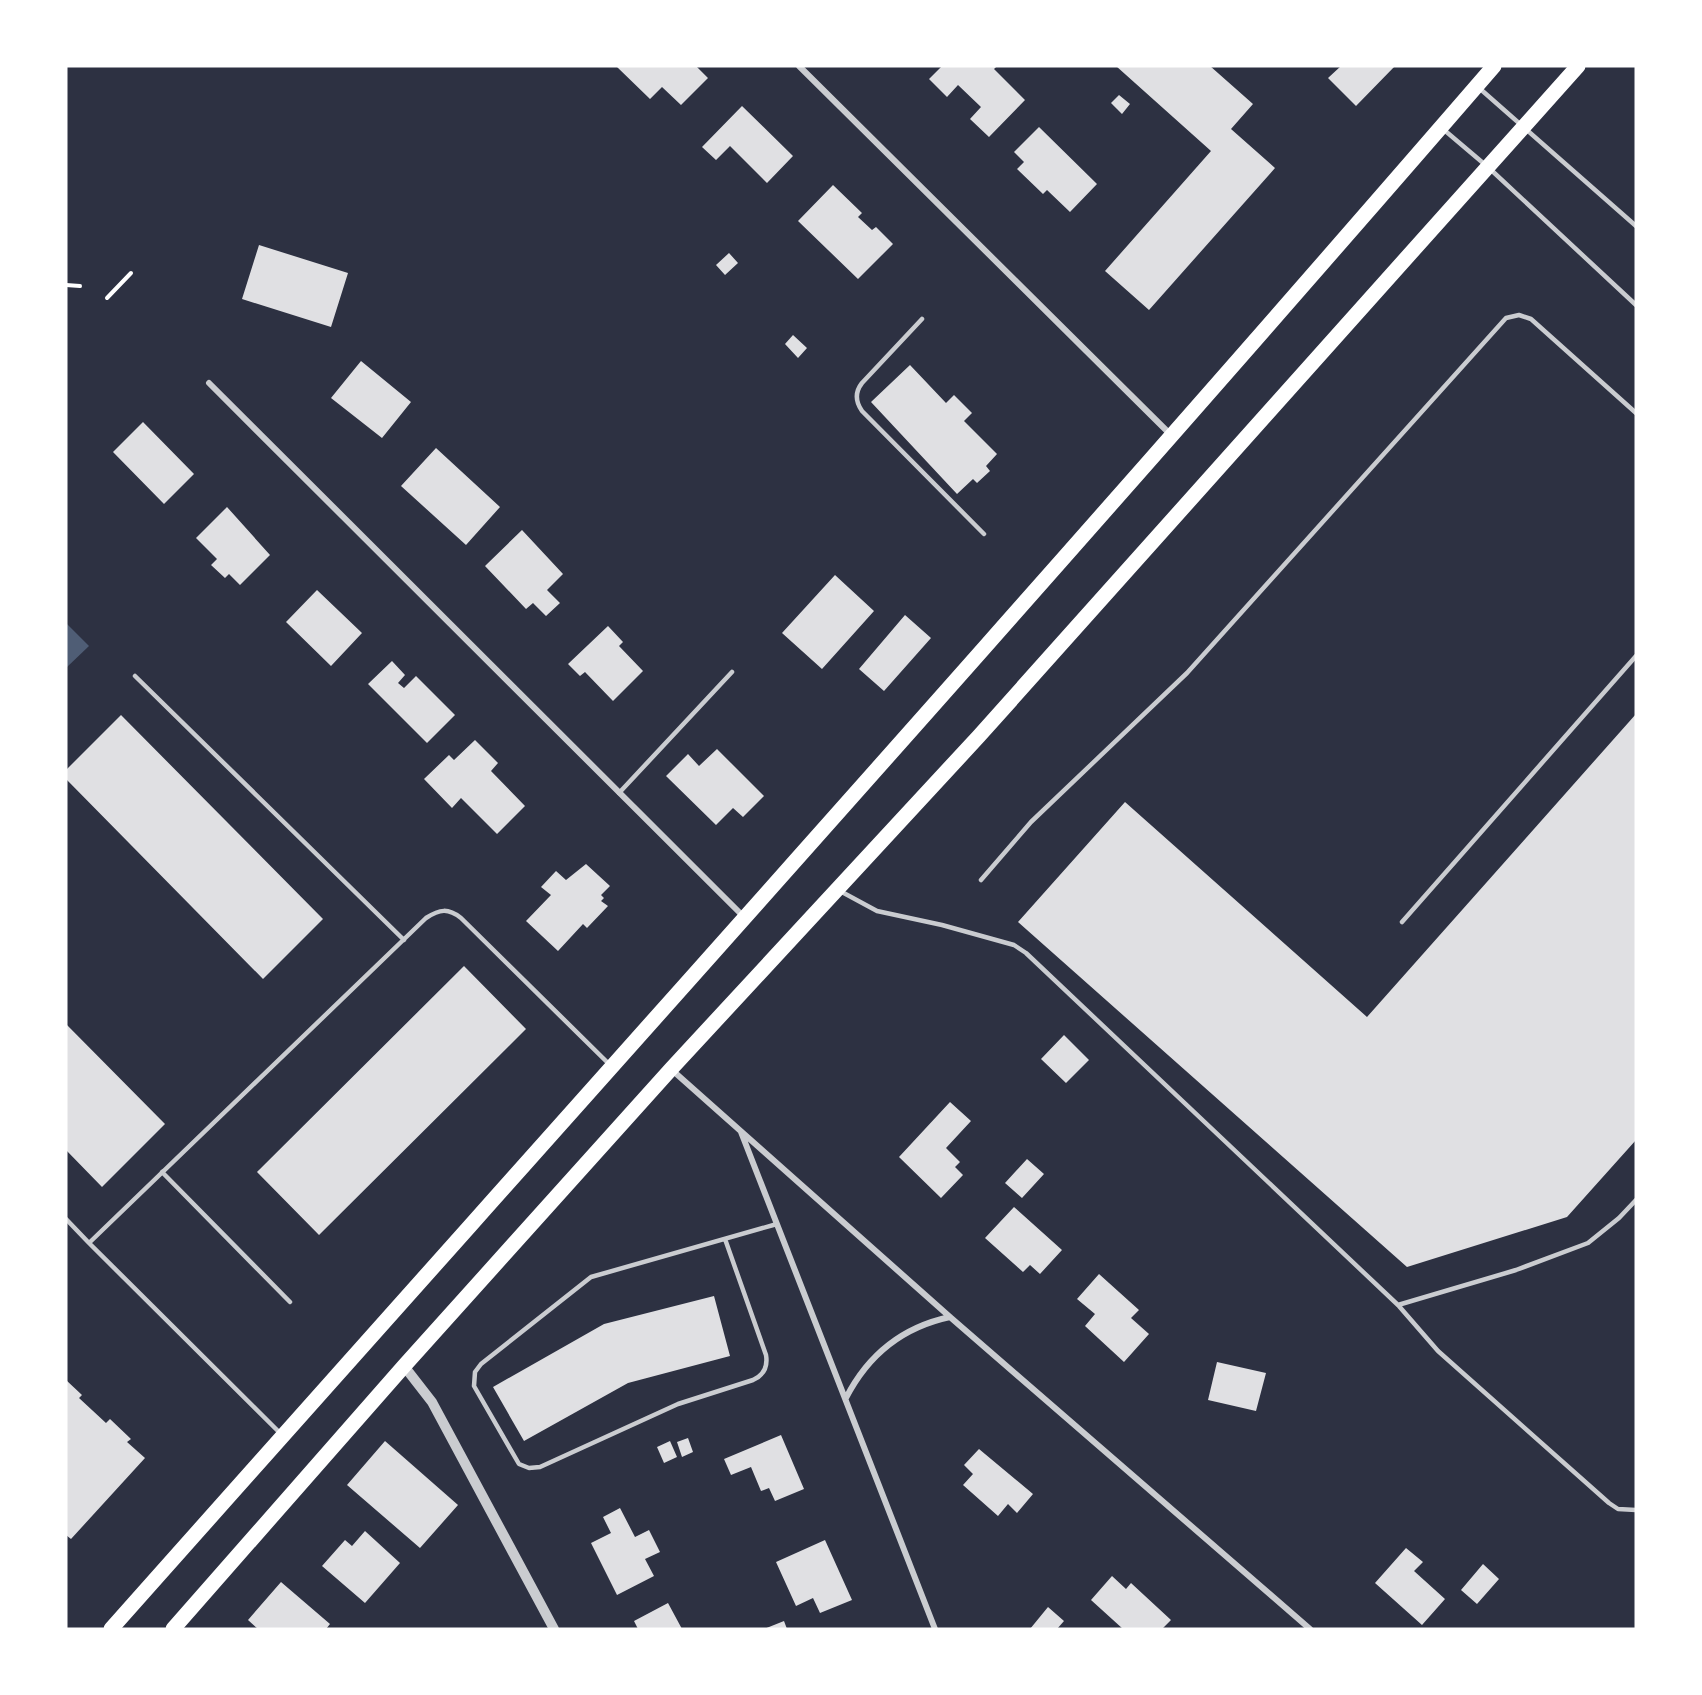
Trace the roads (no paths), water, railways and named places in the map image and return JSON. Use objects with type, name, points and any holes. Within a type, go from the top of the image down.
[{"type":"main road","points":[[111,1629],[1172,436],[1494,66]]},
{"type":"main road","points":[[173,1629],[404,1366],[671,1069],[979,736],[1578,66]]},
{"type":"street","points":[[799,66],[1172,436]]},
{"type":"street","points":[[209,383],[743,916]]},
{"type":"street","points":[[671,1069],[950,1317],[1310,1629]]},
{"type":"street","points":[[740,1130],[935,1629]]},
{"type":"street","points":[[846,1398],[858,1374],[900,1335],[924,1322],[950,1317]]},
{"type":"street","points":[[404,1366],[432,1402],[554,1629]]},
{"type":"lane","points":[[1477,86],[1636,226]]},
{"type":"lane","points":[[1441,127],[1489,168],[1636,305]]},
{"type":"lane","points":[[981,880],[1031,822],[1187,673],[1502,321],[1519,315],[1531,319],[1636,413]]},
{"type":"lane","points":[[922,319],[862,382],[858,389],[857,401],[862,411],[984,534]]},
{"type":"lane","points":[[1402,922],[1636,656]]},
{"type":"lane","points":[[619,793],[732,672]]},
{"type":"lane","points":[[135,676],[404,940]]},
{"type":"lane","points":[[836,889],[877,911],[942,925],[1014,945],[1026,953],[1398,1305],[1438,1350],[1609,1503],[1618,1509],[1636,1510]]},
{"type":"lane","points":[[89,1243],[433,913],[443,910],[455,914],[611,1066]]},
{"type":"lane","points":[[162,1172],[290,1302]]},
{"type":"lane","points":[[1398,1305],[1516,1270],[1588,1243],[1619,1218],[1636,1200]]},
{"type":"lane","points":[[66,1219],[283,1436]]},
{"type":"lane","points":[[725,1239],[766,1355],[766,1366],[760,1377],[678,1404],[537,1468],[519,1464],[474,1386],[477,1368],[591,1277],[777,1224]]},
{"type":"water","points":[[66,623],[89,646],[66,668]]}]
